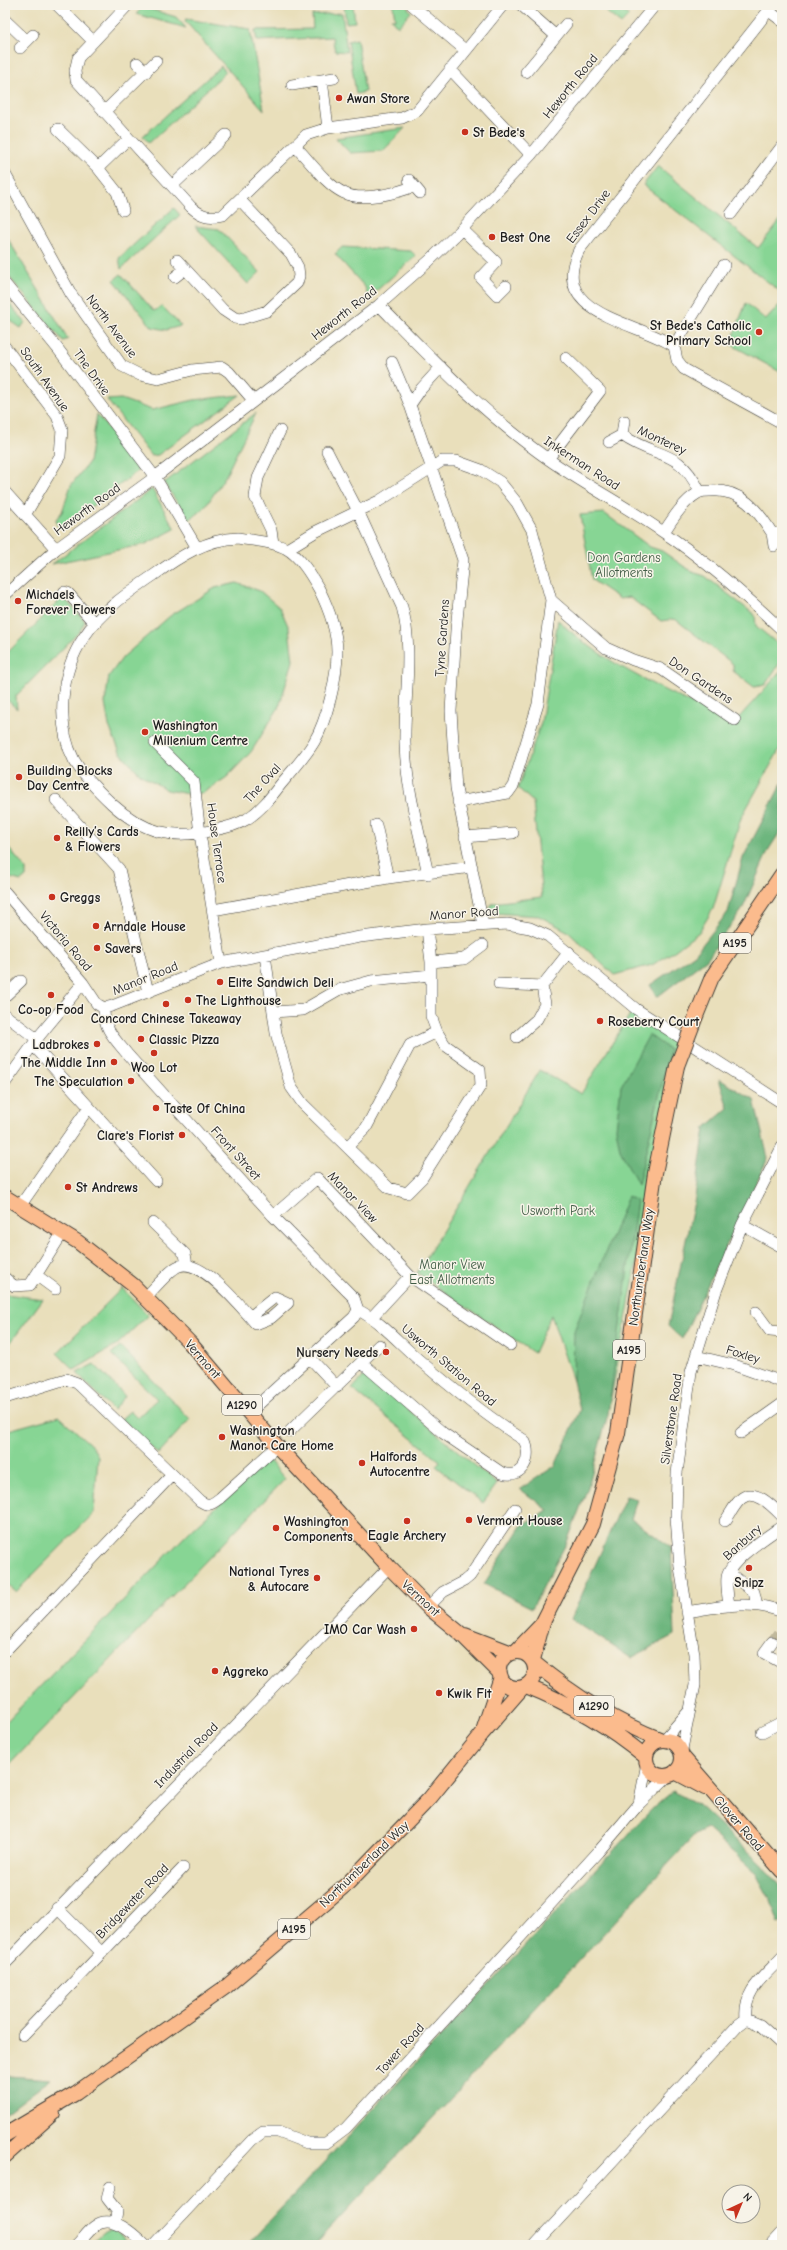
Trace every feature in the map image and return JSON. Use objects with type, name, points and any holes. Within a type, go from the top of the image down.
[{"type":"main road","name":"Northumberland Way","points":[[533,1661],[543,1622],[592,1524],[618,1433],[655,1173],[677,1066],[712,977],[782,874]]},
{"type":"main road","name":"Vermont","points":[[5,1197],[78,1242],[133,1285],[190,1342],[277,1446],[389,1567],[428,1607],[461,1634],[500,1675]]},
{"type":"main road","name":"Northumberland Way","points":[[514,1652],[543,1622]]},
{"type":"main road","name":"Vermont","points":[[461,1634],[514,1652]]},
{"type":"main road","points":[[514,1652],[525,1654],[533,1661]]},
{"type":"main road","name":"A195","points":[[500,1675],[501,1663],[507,1655],[514,1652]]},
{"type":"main road","name":"A195","points":[[524,1686],[533,1678],[535,1667],[533,1661]]},
{"type":"main road","name":"A1290","points":[[533,1661],[565,1687],[616,1720],[663,1740],[674,1743],[682,1755]]},
{"type":"main road","name":"Northumberland Way","points":[[482,1734],[500,1675]]},
{"type":"main road","points":[[500,1675],[508,1685],[524,1686]]},
{"type":"main road","name":"Northumberland Way","points":[[5,2135],[76,2093],[227,1986],[348,1883],[430,1798],[482,1734],[524,1686]]},
{"type":"main road","name":"A1290","points":[[524,1686],[572,1707],[622,1738],[647,1760],[654,1772],[658,1774],[672,1773]]},
{"type":"main road","points":[[647,1760],[649,1748],[663,1740]]},
{"type":"main road","points":[[672,1773],[682,1762],[682,1755]]},
{"type":"main road","name":"Glover Road","points":[[682,1755],[712,1792],[782,1871]]},
{"type":"main road","name":"Glover Road","points":[[672,1773],[712,1792]]},
{"type":"main road","name":"Northumberland Way","points":[[5,2156],[76,2093]]},
{"type":"street","points":[[57,5],[93,41]]},
{"type":"street","points":[[128,5],[78,58],[75,71],[76,80],[172,186],[198,213],[206,217],[223,215],[306,135],[328,128],[402,118],[417,111],[503,5]]},
{"type":"street","points":[[412,5],[465,50]]},
{"type":"street","points":[[521,5],[556,36]]},
{"type":"street","name":"Heworth Road","points":[[5,595],[56,549],[155,477],[253,400],[379,305],[462,229],[531,155],[655,5]]},
{"type":"street","points":[[771,8],[782,21]]},
{"type":"street","name":"Essex Drive","points":[[674,346],[664,339],[595,311],[577,292],[573,282],[571,265],[579,250],[771,8]]},
{"type":"street","points":[[5,20],[27,42]]},
{"type":"street","points":[[532,69],[566,24]]},
{"type":"street","points":[[104,112],[146,72],[156,60]]},
{"type":"street","points":[[137,63],[146,72]]},
{"type":"street","points":[[450,69],[531,155]]},
{"type":"street","points":[[292,85],[305,78],[322,80],[334,78]]},
{"type":"street","points":[[322,80],[328,128]]},
{"type":"street","points":[[58,128],[98,168],[117,192],[123,210]]},
{"type":"street","points":[[172,186],[214,140],[226,135]]},
{"type":"street","points":[[98,168],[128,139]]},
{"type":"street","points":[[294,146],[333,186],[345,194],[355,196],[389,194],[415,186]]},
{"type":"street","points":[[731,214],[782,146]]},
{"type":"street","name":"North Avenue","points":[[5,174],[71,294],[122,366],[140,375],[158,379],[192,370],[222,367],[229,372],[253,400]]},
{"type":"street","points":[[177,260],[223,310],[235,318],[241,319],[267,311],[297,283],[300,276],[298,267],[291,254],[240,200]]},
{"type":"street","points":[[462,229],[496,262],[481,278],[497,295],[506,286]]},
{"type":"street","points":[[724,265],[674,346],[677,360],[684,369],[782,423]]},
{"type":"street","points":[[175,277],[184,269]]},
{"type":"street","name":"The Drive","points":[[5,284],[58,349],[155,477],[197,548]]},
{"type":"street","name":"Inkerman Road","points":[[379,305],[440,367],[504,425],[548,459],[664,532],[720,575],[782,630]]},
{"type":"street","name":"South Avenue","points":[[5,347],[57,416],[62,429],[60,456],[25,515]]},
{"type":"street","points":[[548,459],[600,391],[566,358]]},
{"type":"street","name":"Tyne Gardens","points":[[392,362],[410,405],[463,560],[456,630],[451,712],[458,802],[483,925]]},
{"type":"street","points":[[410,405],[421,389],[440,367]]},
{"type":"street","name":"Monterey","points":[[622,435],[624,421]]},
{"type":"street","points":[[273,543],[271,530],[255,497],[258,478],[280,431]]},
{"type":"street","name":"Monterey","points":[[609,442],[622,435]]},
{"type":"street","name":"Monterey","points":[[622,435],[640,446],[675,459],[685,467],[700,492]]},
{"type":"street","points":[[328,451],[358,511],[402,607],[406,622],[408,651],[405,743],[410,788],[428,874]]},
{"type":"street","points":[[287,549],[315,532],[379,501],[442,461],[456,461],[481,470],[500,482],[518,503],[532,530],[551,600],[538,704],[513,786],[508,793],[458,802]]},
{"type":"street","points":[[664,532],[677,514],[700,492],[718,490],[740,497],[761,514],[777,533],[774,546]]},
{"type":"street","points":[[5,492],[56,549]]},
{"type":"street","name":"The Oval","points":[[224,538],[238,538],[273,543],[287,549],[298,558],[313,578],[330,611],[337,652],[333,694],[315,741],[263,806],[246,819],[225,828],[200,834],[173,835],[145,827],[114,806],[93,786],[74,759],[63,719],[66,682],[76,653],[84,637],[95,624],[138,586],[197,548],[224,538]]},
{"type":"street","points":[[64,592],[68,593],[95,624]]},
{"type":"street","name":"Don Gardens","points":[[551,600],[606,648],[633,660],[661,669],[735,720]]},
{"type":"street","name":"House Terrace","points":[[155,743],[194,782],[200,834],[213,910],[220,963]]},
{"type":"street","points":[[56,800],[119,869],[148,992]]},
{"type":"street","points":[[376,825],[388,878]]},
{"type":"street","points":[[465,837],[513,833]]},
{"type":"street","points":[[213,910],[388,878],[428,874],[472,867]]},
{"type":"street","name":"Victoria Road","points":[[5,892],[83,983],[96,1004],[104,1008]]},
{"type":"street","name":"Manor Road","points":[[104,1008],[220,963],[360,937],[427,929],[507,924],[530,928],[548,936],[636,1009],[782,1103]]},
{"type":"street","points":[[265,955],[273,1012],[291,1087],[302,1104],[389,1188],[407,1192],[422,1178],[481,1084],[480,1070],[445,1045],[437,1032],[431,1016],[431,962],[427,929]]},
{"type":"street","points":[[431,962],[464,959],[484,945]]},
{"type":"street","points":[[518,1037],[536,1019],[545,1004],[542,986],[569,952]]},
{"type":"street","points":[[273,1012],[303,1010],[338,990],[371,981],[431,974]]},
{"type":"street","points":[[5,996],[21,982]]},
{"type":"street","points":[[5,1083],[37,1040],[83,983]]},
{"type":"street","points":[[499,984],[542,986]]},
{"type":"street","name":"Front Street","points":[[104,1008],[104,1020],[108,1030],[128,1055],[273,1216],[354,1298],[358,1310]]},
{"type":"street","points":[[5,1015],[37,1040],[89,1107],[156,1181]]},
{"type":"street","points":[[347,1148],[366,1128],[410,1045],[437,1032]]},
{"type":"street","points":[[20,1206],[89,1107]]},
{"type":"street","name":"Silverstone Road","points":[[682,1755],[689,1710],[695,1685],[695,1669],[680,1567],[676,1518],[677,1473],[691,1372],[716,1291],[742,1225],[782,1148]]},
{"type":"street","name":"Manor View","points":[[273,1216],[317,1178],[410,1276]]},
{"type":"street","points":[[153,1223],[185,1254],[187,1265]]},
{"type":"street","points":[[742,1225],[782,1247]]},
{"type":"street","points":[[5,1278],[14,1286],[30,1285],[63,1232]]},
{"type":"street","points":[[145,1298],[178,1267],[187,1265],[199,1269],[210,1276],[250,1317]]},
{"type":"street","points":[[36,1275],[55,1289]]},
{"type":"street","points":[[372,1317],[410,1276],[510,1345]]},
{"type":"street","points":[[249,1413],[354,1317],[358,1310]]},
{"type":"street","name":"Usworth Station Road","points":[[358,1310],[372,1317],[461,1396],[524,1440],[528,1446],[527,1462],[522,1469],[509,1475],[502,1473],[443,1433],[362,1362]]},
{"type":"street","points":[[756,1312],[770,1330],[782,1332]]},
{"type":"street","points":[[290,1431],[379,1345]]},
{"type":"street","name":"Foxley","points":[[696,1356],[741,1367],[782,1382]]},
{"type":"street","points":[[310,1358],[337,1387]]},
{"type":"street","points":[[5,1398],[66,1379],[77,1383],[200,1502],[207,1505],[212,1504],[277,1446]]},
{"type":"street","points":[[741,1433],[782,1404]]},
{"type":"street","points":[[5,1651],[172,1475]]},
{"type":"street","points":[[725,1521],[742,1498],[749,1495],[767,1501],[782,1516]]},
{"type":"street","points":[[428,1607],[442,1592],[464,1581],[470,1576],[515,1509]]},
{"type":"street","name":"Banbury","points":[[729,1606],[727,1586],[729,1573],[755,1545],[782,1526]]},
{"type":"street","name":"Industrial Road","points":[[5,1964],[57,1908],[389,1567]]},
{"type":"street","points":[[729,1573],[754,1592],[757,1605]]},
{"type":"street","points":[[687,1612],[729,1606],[757,1605],[782,1612]]},
{"type":"street","points":[[772,1642],[764,1653],[782,1663]]},
{"type":"street","name":"Silverstone Road","points":[[663,1740],[689,1710]]},
{"type":"street","points":[[762,1732],[782,1722]]},
{"type":"street","name":"Tower Road","points":[[639,1804],[647,1760]]},
{"type":"street","name":"Tower Road","points":[[154,2245],[252,2140],[262,2132],[278,2132],[307,2143],[326,2143],[346,2128],[598,1852],[639,1804],[672,1773]]},
{"type":"street","name":"Bridgewater Road","points":[[23,2035],[183,1868]]},
{"type":"street","name":"Bridgewater Road","points":[[57,1908],[102,1953]]},
{"type":"street","points":[[746,2019],[745,2008],[751,1989],[782,1957]]},
{"type":"street","points":[[746,2019],[760,2025],[782,2045]]},
{"type":"street","points":[[535,2245],[738,2025],[746,2019]]},
{"type":"street","points":[[110,2186],[107,2198],[117,2211],[115,2223]]},
{"type":"street","points":[[77,2245],[96,2225],[115,2223],[127,2229],[144,2245]]},
{"type":"street","points":[[771,2245],[782,2233]]},
{"type":"green space","points":[[344,5],[353,5],[355,22],[346,23]]},
{"type":"green space","points":[[393,5],[406,5],[411,12],[398,27],[391,19],[395,19]]},
{"type":"green space","points":[[598,5],[616,5],[629,16],[621,24]]},
{"type":"green space","points":[[143,7],[176,17],[186,28],[136,14]]},
{"type":"green space","points":[[342,13],[347,52],[335,51],[332,37],[257,41],[255,30],[313,29],[312,15]]},
{"type":"green space","points":[[186,19],[250,29],[264,110],[185,21]]},
{"type":"green space","points":[[357,39],[365,92],[356,94],[348,41]]},
{"type":"green space","points":[[221,66],[226,72],[149,143],[143,136]]},
{"type":"green space","points":[[405,128],[383,151],[350,153],[336,138]]},
{"type":"green space","points":[[658,166],[758,248],[782,218],[782,293],[643,185]]},
{"type":"green space","points":[[174,208],[180,215],[121,269],[119,258]]},
{"type":"green space","points":[[195,226],[219,229],[260,272],[248,284]]},
{"type":"green space","points":[[5,234],[68,339],[63,341],[5,272]]},
{"type":"green space","points":[[342,247],[411,251],[416,256],[368,298],[365,287],[335,254]]},
{"type":"green space","points":[[121,274],[154,311],[162,306],[181,326],[166,330],[152,327],[114,280]]},
{"type":"green space","points":[[5,299],[25,322],[21,328],[5,317]]},
{"type":"green space","name":"St Bede's Catholic Primary School","points":[[782,302],[782,373],[730,344],[746,303],[766,320]]},
{"type":"green space","points":[[240,395],[158,455],[151,456],[107,400],[121,399],[152,410],[194,400]]},
{"type":"green space","points":[[256,413],[226,475],[206,506],[189,520],[164,483]]},
{"type":"green space","points":[[97,414],[136,464],[138,471],[62,529],[57,525],[56,519],[62,512],[71,485],[89,462]]},
{"type":"green space","points":[[152,489],[175,529],[146,544],[52,564]]},
{"type":"green space","name":"Don Gardens Allotments","points":[[604,513],[650,547],[662,551],[692,572],[705,576],[755,615],[756,626],[779,645],[781,661],[765,685],[754,687],[733,671],[733,664],[675,619],[661,621],[629,597],[620,599],[592,580],[580,515]]},
{"type":"green space","points":[[237,583],[260,591],[280,608],[289,628],[293,661],[279,707],[251,752],[227,777],[203,793],[188,794],[167,790],[140,774],[120,752],[109,726],[105,703],[109,676],[123,657],[170,616],[215,588]]},
{"type":"green space","points":[[63,597],[85,621],[80,631],[16,696],[17,709],[5,698],[5,655]]},
{"type":"green space","points":[[558,620],[597,651],[619,665],[641,678],[733,724],[782,670],[782,745],[741,818],[713,909],[699,932],[673,952],[652,965],[614,975],[567,931],[539,916],[493,913],[489,908],[492,903],[542,897],[533,802],[518,788],[541,723]]},
{"type":"green space","points":[[782,783],[782,829],[769,849],[742,910],[707,959],[657,997],[650,985],[695,954],[728,912],[743,858]]},
{"type":"green space","points":[[5,844],[26,869],[26,877],[21,881],[10,878],[5,873]]},
{"type":"green space","name":"Usworth Park","points":[[632,1011],[680,1036],[610,1403],[573,1381],[551,1315],[534,1353],[417,1273],[540,1070],[581,1094]]},
{"type":"green space","points":[[649,1035],[670,1050],[638,1185],[620,1150],[616,1128],[621,1086]]},
{"type":"green space","points":[[719,1079],[754,1100],[768,1158],[682,1339],[668,1326],[695,1197],[705,1128],[728,1108]]},
{"type":"green space","points":[[628,1196],[637,1201],[608,1414],[588,1487],[567,1542],[532,1608],[484,1584],[521,1526],[548,1510],[520,1489],[555,1466],[580,1410],[573,1381],[574,1331]]},
{"type":"green space","points":[[122,1288],[148,1315],[118,1344],[74,1370],[57,1353]]},
{"type":"green space","points":[[5,1294],[43,1299],[5,1350]]},
{"type":"green space","points":[[120,1346],[190,1419],[158,1454],[121,1419],[130,1411],[137,1418],[157,1399],[111,1354]]},
{"type":"green space","points":[[94,1364],[125,1396],[113,1410],[77,1373]]},
{"type":"green space","points":[[366,1374],[497,1484],[483,1503],[436,1466],[440,1461],[352,1389]]},
{"type":"green space","points":[[59,1416],[92,1446],[98,1456],[94,1513],[16,1592],[5,1583],[5,1431]]},
{"type":"green space","points":[[268,1459],[285,1479],[5,1769],[5,1723],[190,1531]]},
{"type":"green space","points":[[626,1496],[637,1499],[631,1519],[671,1547],[675,1635],[631,1658],[571,1619]]},
{"type":"green space","points":[[673,1791],[698,1805],[761,1863],[782,1889],[782,1923],[779,1924],[771,1901],[755,1872],[707,1829],[695,1835],[315,2245],[247,2245],[653,1808]]},
{"type":"green space","points":[[5,2071],[9,2076],[51,2079],[5,2114]]},
{"type":"green space","points":[[114,2230],[124,2238],[129,2245],[89,2245],[103,2232]]},
{"type":"tunnel","points":[[772,1642],[782,1628]]},
{"type":"place","name":"Awan Store","points":[[339,98]]},
{"type":"place","name":"St Bede's","points":[[465,132]]},
{"type":"place","name":"Best One","points":[[492,237]]},
{"type":"place","name":"St Bede's Catholic Primary School","points":[[759,332]]},
{"type":"place","name":"Michaels Forever Flowers","points":[[18,601]]},
{"type":"place","name":"Washington Millenium Centre","points":[[145,732]]},
{"type":"place","name":"Building Blocks Day Centre","points":[[19,777]]},
{"type":"place","name":"Reilly’s Cards & Flowers","points":[[57,838]]},
{"type":"place","name":"Greggs","points":[[52,897]]},
{"type":"place","name":"Arndale House","points":[[96,926]]},
{"type":"place","name":"Savers","points":[[97,948]]},
{"type":"place","name":"Elite Sandwich Deli","points":[[220,982]]},
{"type":"place","name":"Co-op Food","points":[[51,995]]},
{"type":"place","name":"The Lighthouse","points":[[188,1000]]},
{"type":"place","name":"Concord Chinese Takeaway","points":[[166,1004]]},
{"type":"place","name":"Roseberry Court","points":[[600,1021]]},
{"type":"place","name":"Classic Pizza","points":[[141,1039]]},
{"type":"place","name":"Ladbrokes","points":[[97,1044]]},
{"type":"place","name":"Woo Lot","points":[[154,1053]]},
{"type":"place","name":"The Middle Inn","points":[[114,1062]]},
{"type":"place","name":"The Speculation","points":[[131,1081]]},
{"type":"place","name":"Taste Of China","points":[[156,1108]]},
{"type":"place","name":"Clare's Florist","points":[[182,1135]]},
{"type":"place","name":"St Andrews","points":[[68,1187]]},
{"type":"place","name":"Nursery Needs","points":[[386,1352]]},
{"type":"place","name":"Washington Manor Care Home","points":[[222,1437]]},
{"type":"place","name":"Halfords Autocentre","points":[[362,1463]]},
{"type":"place","name":"Vermont House","points":[[469,1520]]},
{"type":"place","name":"Eagle Archery","points":[[407,1521]]},
{"type":"place","name":"Washington Components","points":[[276,1528]]},
{"type":"place","name":"Snipz","points":[[749,1568]]},
{"type":"place","name":"National Tyres & Autocare","points":[[317,1578]]},
{"type":"place","name":"IMO Car Wash","points":[[414,1629]]},
{"type":"place","name":"Aggreko","points":[[215,1671]]},
{"type":"place","name":"Kwik Fit","points":[[439,1693]]},
{"type":"park label","name":"Manor View East Allotments","points":[[452,1272]]}]
